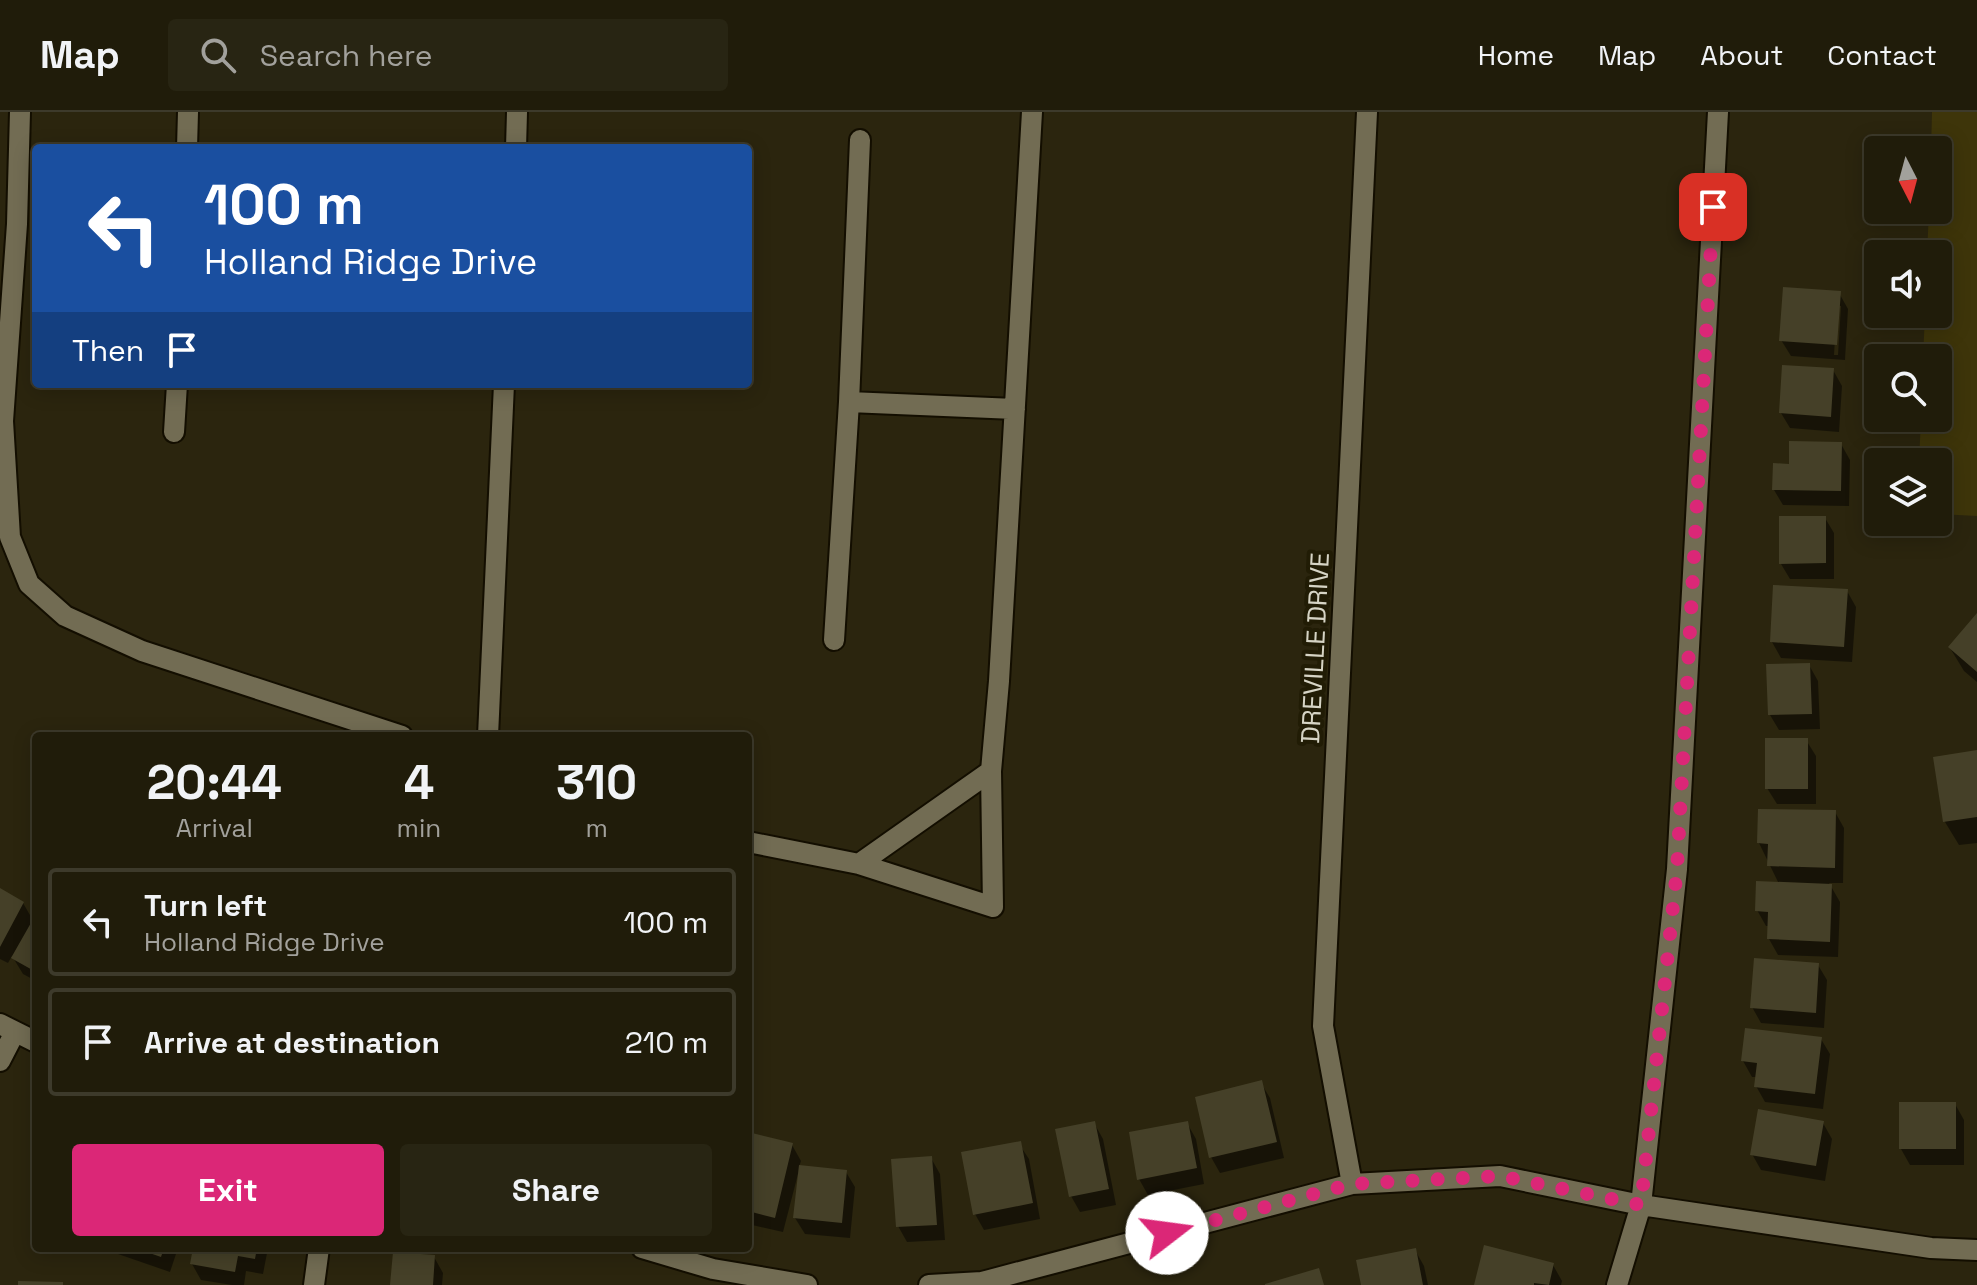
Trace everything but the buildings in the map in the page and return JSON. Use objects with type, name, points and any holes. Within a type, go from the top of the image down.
[{"type":"street","points":[[20,112],[27,224],[3,421],[10,537],[29,584],[65,616],[142,651],[391,732]]},
{"type":"street","points":[[187,144],[188,112]]},
{"type":"street","points":[[516,144],[517,112]]},
{"type":"street","points":[[752,843],[859,864],[993,907],[991,771],[1032,112]]},
{"type":"street","name":"DREVILLE DRIVE","points":[[1352,1184],[1323,1026],[1367,112]]},
{"type":"street","points":[[1617,1285],[1641,1205],[1677,869],[1718,112]]},
{"type":"street","points":[[834,640],[849,402],[860,140]]},
{"type":"street","points":[[174,432],[177,388]]},
{"type":"street","points":[[488,732],[504,388]]},
{"type":"street","points":[[849,402],[1015,409]]},
{"type":"street","points":[[859,864],[991,771]]},
{"type":"street","points":[[0,1061],[8,1028],[32,1040]]},
{"type":"street","points":[[929,1285],[982,1282],[1352,1184],[1500,1176],[1641,1205],[1931,1248],[1977,1250]]},
{"type":"street","points":[[314,1285],[318,1252]]},
{"type":"street","points":[[652,1252],[711,1277],[807,1285]]},
{"type":"shaded area","points":[[1932,112],[1977,112],[1977,516],[1952,515],[1952,448],[1920,448],[1920,432],[1952,432],[1952,344],[1924,344],[1924,328],[1952,328],[1952,240],[1928,240],[1928,224],[1952,224],[1952,136],[1931,136]]},
{"type":"route","points":[[1167,1233],[1352,1184],[1500,1176],[1641,1205],[1677,869],[1713,207]]}]
